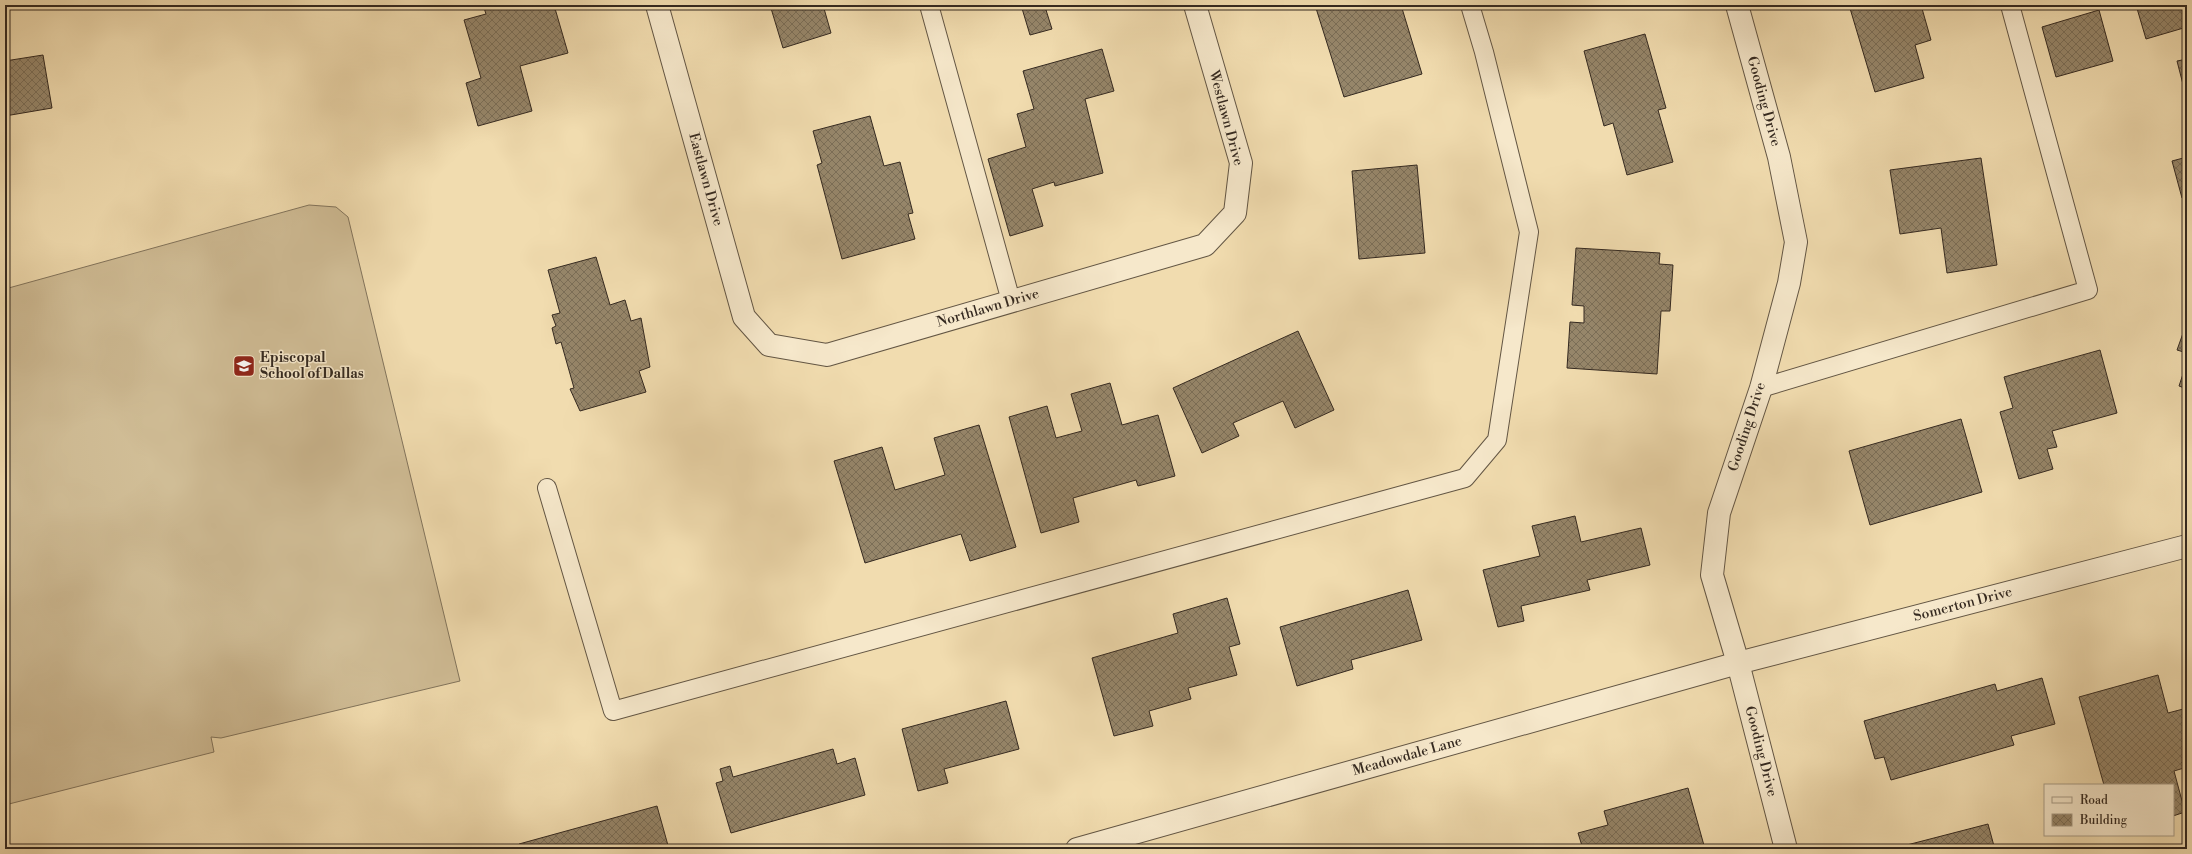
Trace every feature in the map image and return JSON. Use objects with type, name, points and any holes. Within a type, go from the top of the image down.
[{"type":"street","name":"Eastlawn Drive","points":[[657,5],[744,317],[769,345]]},
{"type":"street","name":"Westlawn Drive","points":[[1195,5],[1241,163],[1234,213],[1206,245]]},
{"type":"street","name":"Gooding Drive","points":[[1737,5],[1779,157],[1796,242],[1789,284],[1761,388],[1719,513],[1712,575],[1738,663],[1786,849]]},
{"type":"street","name":"Northlawn Drive","points":[[769,345],[827,355],[1206,245]]},
{"type":"street","name":"Somerton Drive","points":[[1738,663],[2187,546]]},
{"type":"street","name":"Meadowdale Lane","points":[[1077,849],[1738,663]]},
{"type":"lane","points":[[929,5],[1011,301]]},
{"type":"lane","points":[[548,488],[612,711],[1465,478],[1497,440],[1529,232],[1484,52],[1470,5]]},
{"type":"lane","points":[[1761,388],[2088,290],[2010,5]]},
{"type":"shaded area","points":[[309,205],[336,207],[348,217],[460,681],[221,738],[211,737],[214,752],[5,805],[5,289]]},
{"type":"building","points":[[483,5],[554,5],[568,53],[520,66],[532,111],[478,126],[466,83],[481,78],[464,20],[486,14]]},
{"type":"building","points":[[770,5],[823,5],[831,33],[783,48]]},
{"type":"building","points":[[1021,5],[1062,5],[1046,10],[1052,29],[1030,35]]},
{"type":"building","points":[[1315,5],[1401,5],[1422,74],[1344,97]]},
{"type":"building","points":[[1849,5],[1921,5],[1931,40],[1915,45],[1924,78],[1875,92]]},
{"type":"building","points":[[2136,5],[2182,5],[2187,27],[2146,39]]},
{"type":"building","points":[[2099,10],[2113,61],[2056,77],[2042,27]]},
{"type":"building","points":[[1645,34],[1666,108],[1658,110],[1673,162],[1627,175],[1613,123],[1604,126],[1584,51]]},
{"type":"building","points":[[1102,49],[1114,91],[1085,99],[1103,173],[1055,186],[1054,182],[1032,189],[1043,226],[1010,236],[988,159],[1026,147],[1017,114],[1034,109],[1023,71]]},
{"type":"building","points":[[43,55],[52,108],[5,116],[5,61]]},
{"type":"building","points":[[2187,59],[2187,100],[2177,61]]},
{"type":"building","points":[[870,116],[884,166],[900,162],[913,213],[908,214],[915,239],[842,259],[817,165],[822,163],[813,131]]},
{"type":"building","points":[[2187,157],[2187,196],[2182,198],[2172,161]]},
{"type":"building","points":[[1981,158],[1997,265],[1947,273],[1941,228],[1900,234],[1890,170]]},
{"type":"building","points":[[1417,165],[1425,253],[1359,259],[1352,171]]},
{"type":"building","points":[[1576,248],[1660,253],[1659,264],[1673,265],[1670,311],[1661,311],[1657,374],[1567,368],[1570,322],[1584,323],[1584,306],[1572,305]]},
{"type":"building","points":[[596,257],[610,305],[625,300],[631,321],[641,318],[650,367],[639,371],[646,392],[580,411],[570,389],[574,388],[561,342],[556,344],[552,328],[556,326],[552,315],[560,313],[548,270]]},
{"type":"building","points":[[2187,322],[2187,353],[2177,350]]},
{"type":"building","points":[[1298,331],[1334,410],[1295,428],[1283,401],[1233,423],[1239,436],[1202,453],[1173,388]]},
{"type":"building","points":[[2100,350],[2117,413],[2052,431],[2057,447],[2047,449],[2053,469],[2019,479],[2000,412],[2013,408],[2004,377]]},
{"type":"building","points":[[2187,362],[2187,389],[2179,386]]},
{"type":"building","points":[[1110,383],[1122,425],[1158,415],[1175,476],[1138,486],[1136,480],[1073,498],[1079,522],[1041,533],[1009,417],[1047,406],[1056,438],[1082,431],[1071,394]]},
{"type":"building","points":[[1961,419],[1982,492],[1870,525],[1849,451]]},
{"type":"building","points":[[979,425],[1016,547],[970,561],[961,534],[865,563],[834,461],[882,447],[895,490],[945,475],[934,438]]},
{"type":"building","points":[[1575,516],[1581,542],[1641,528],[1650,565],[1587,580],[1590,590],[1521,606],[1524,621],[1498,627],[1483,570],[1540,556],[1532,526]]},
{"type":"building","points":[[1408,590],[1422,640],[1351,660],[1353,669],[1297,686],[1280,627]]},
{"type":"building","points":[[1227,598],[1240,644],[1229,647],[1237,675],[1188,688],[1191,699],[1149,711],[1153,726],[1114,736],[1092,658],[1178,633],[1173,614]]},
{"type":"building","points":[[2158,675],[2168,713],[2187,708],[2187,760],[2182,762],[2184,768],[2174,771],[2185,812],[2174,816],[2174,784],[2104,784],[2079,697]]},
{"type":"building","points":[[2042,678],[2055,724],[2011,736],[2014,745],[1891,780],[1884,757],[1875,759],[1864,721],[1995,684],[1997,691]]},
{"type":"building","points":[[1006,701],[1019,749],[944,769],[948,783],[918,791],[902,729]]},
{"type":"building","points":[[833,749],[837,764],[855,758],[865,795],[731,833],[716,783],[723,781],[720,769],[730,766],[733,777]]},
{"type":"building","points":[[1688,788],[1705,849],[1583,849],[1578,833],[1608,825],[1604,811]]},
{"type":"building","points":[[657,806],[669,849],[521,849],[519,844]]},
{"type":"building","points":[[1988,824],[1994,846],[1984,849],[1903,849],[1903,846]]},
{"type":"place","name":"Episcopal School of Dallas","points":[[244,366]]}]
